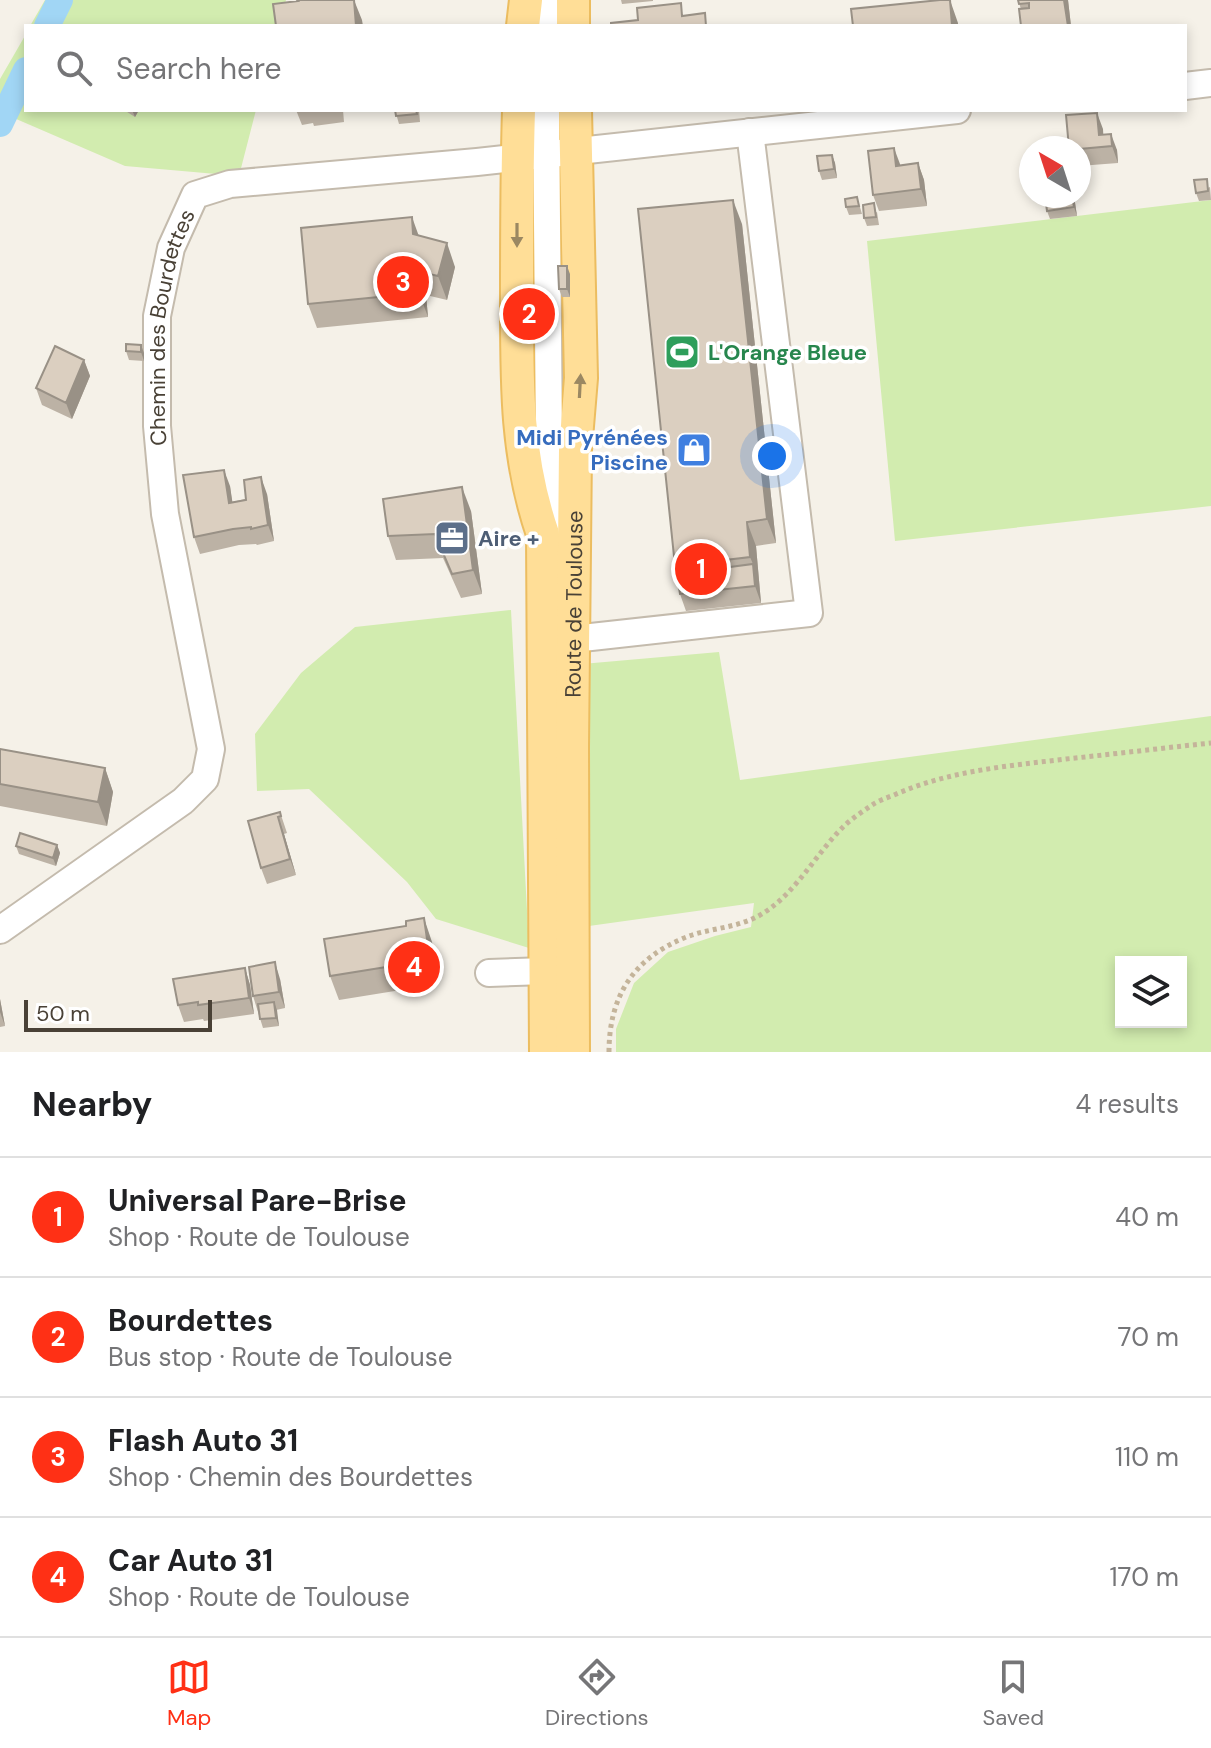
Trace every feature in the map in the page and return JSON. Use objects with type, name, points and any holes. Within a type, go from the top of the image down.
[{"type":"main road","points":[[523,24],[526,0]]},
{"type":"main road","points":[[573,0],[573,24]]},
{"type":"main road","name":"Route de Toulouse","points":[[520,112],[547,154],[581,378],[575,450],[573,1052]]},
{"type":"main road","name":"Route de Toulouse","points":[[546,1052],[543,534],[534,507],[521,443],[517,366],[547,154],[574,112]]},
{"type":"street","points":[[547,0],[547,24]]},
{"type":"street","points":[[1187,86],[1211,83]]},
{"type":"street","name":"Route de Toulouse","points":[[543,534],[543,485],[549,442],[546,112]]},
{"type":"street","name":"Chemin des Bourdettes","points":[[0,930],[183,801],[205,779],[211,749],[165,514],[157,426],[157,316],[171,248],[195,195],[230,184],[468,163],[937,112]]},
{"type":"street","points":[[573,639],[809,613],[750,132]]},
{"type":"street","name":"Route de Toulouse","points":[[549,442],[557,489],[560,1052]]},
{"type":"street","points":[[489,973],[546,971]]},
{"type":"path","points":[[609,1052],[618,999],[631,975],[657,954],[685,938],[734,926],[764,913],[785,895],[844,826],[875,803],[948,776],[1003,766],[1211,743]]},
{"type":"green space","points":[[45,0],[286,0],[280,24],[31,24]]},
{"type":"green space","points":[[24,37],[24,112],[255,112],[239,176],[125,166],[0,112],[0,79]]},
{"type":"green space","points":[[1211,200],[1211,506],[895,541],[867,241]]},
{"type":"green space","points":[[511,610],[529,948],[436,919],[407,882],[309,789],[257,791],[255,734],[301,673],[355,627]]},
{"type":"green space","points":[[719,652],[740,780],[1211,716],[1211,1052],[616,1052],[616,1029],[634,983],[668,952],[751,927],[754,903],[589,926],[582,664]]},
{"type":"building","points":[[354,0],[356,24],[276,24],[273,4]]},
{"type":"building","points":[[950,0],[952,24],[853,24],[851,9]]},
{"type":"building","points":[[1018,0],[1064,0],[1068,24],[1021,24],[1019,9],[1029,8],[1029,3],[1019,4]]},
{"type":"building","points":[[681,3],[682,16],[705,13],[706,24],[611,24],[638,20],[637,8]]},
{"type":"building","points":[[395,112],[417,114],[396,116]]},
{"type":"building","points":[[1097,113],[1099,135],[1111,134],[1112,146],[1091,148],[1091,136],[1068,136],[1066,115]]},
{"type":"building","points":[[894,148],[896,166],[918,163],[921,189],[873,195],[868,151]]},
{"type":"building","points":[[832,155],[834,169],[819,171],[817,156]]},
{"type":"building","points":[[1207,179],[1208,191],[1196,193],[1194,180]]},
{"type":"building","points":[[857,197],[859,206],[846,207],[845,199]]},
{"type":"building","points":[[733,200],[767,519],[747,522],[750,557],[675,566],[638,209]]},
{"type":"building","points":[[874,203],[876,217],[864,218],[863,205]]},
{"type":"building","points":[[412,217],[413,234],[447,243],[438,276],[417,271],[419,293],[308,304],[301,228]]},
{"type":"building","points":[[558,266],[567,266],[567,289],[559,289]]},
{"type":"building","points":[[523,295],[532,295],[532,318],[523,318]]},
{"type":"building","points":[[126,344],[141,345],[141,352],[126,351]]},
{"type":"building","points":[[55,346],[84,360],[66,403],[36,388]]},
{"type":"building","points":[[224,470],[229,503],[246,500],[244,480],[261,477],[268,525],[194,537],[183,475]]},
{"type":"building","points":[[462,487],[473,570],[452,574],[435,534],[388,536],[383,499]]},
{"type":"building","points":[[753,564],[755,586],[680,594],[677,574]]},
{"type":"building","points":[[0,749],[105,768],[98,802],[0,784]]},
{"type":"building","points":[[280,812],[281,816],[278,817],[290,859],[261,868],[248,821]]},
{"type":"building","points":[[20,833],[57,845],[53,858],[16,846]]},
{"type":"building","points":[[424,918],[430,960],[330,976],[324,939],[406,926],[406,921]]},
{"type":"building","points":[[275,962],[279,992],[253,996],[249,967]]},
{"type":"building","points":[[245,968],[249,998],[178,1005],[173,979]]},
{"type":"building","points":[[274,1002],[276,1018],[260,1019],[258,1004]]},
{"type":"waterway","points":[[48,24],[60,0]]},
{"type":"waterway","points":[[0,124],[24,74]]},
{"type":"place","name":"Flash Auto 31","points":[[403,282]]},
{"type":"place","name":"Bourdettes","points":[[529,314]]},
{"type":"place","name":"L'Orange Bleue","points":[[682,352]]},
{"type":"place","name":"Midi Pyrénées Piscine","points":[[694,450]]},
{"type":"place","name":"Aire +","points":[[452,538]]},
{"type":"place","name":"Universal Pare-Brise","points":[[701,569]]},
{"type":"place","name":"Car Auto 31","points":[[414,967]]}]
